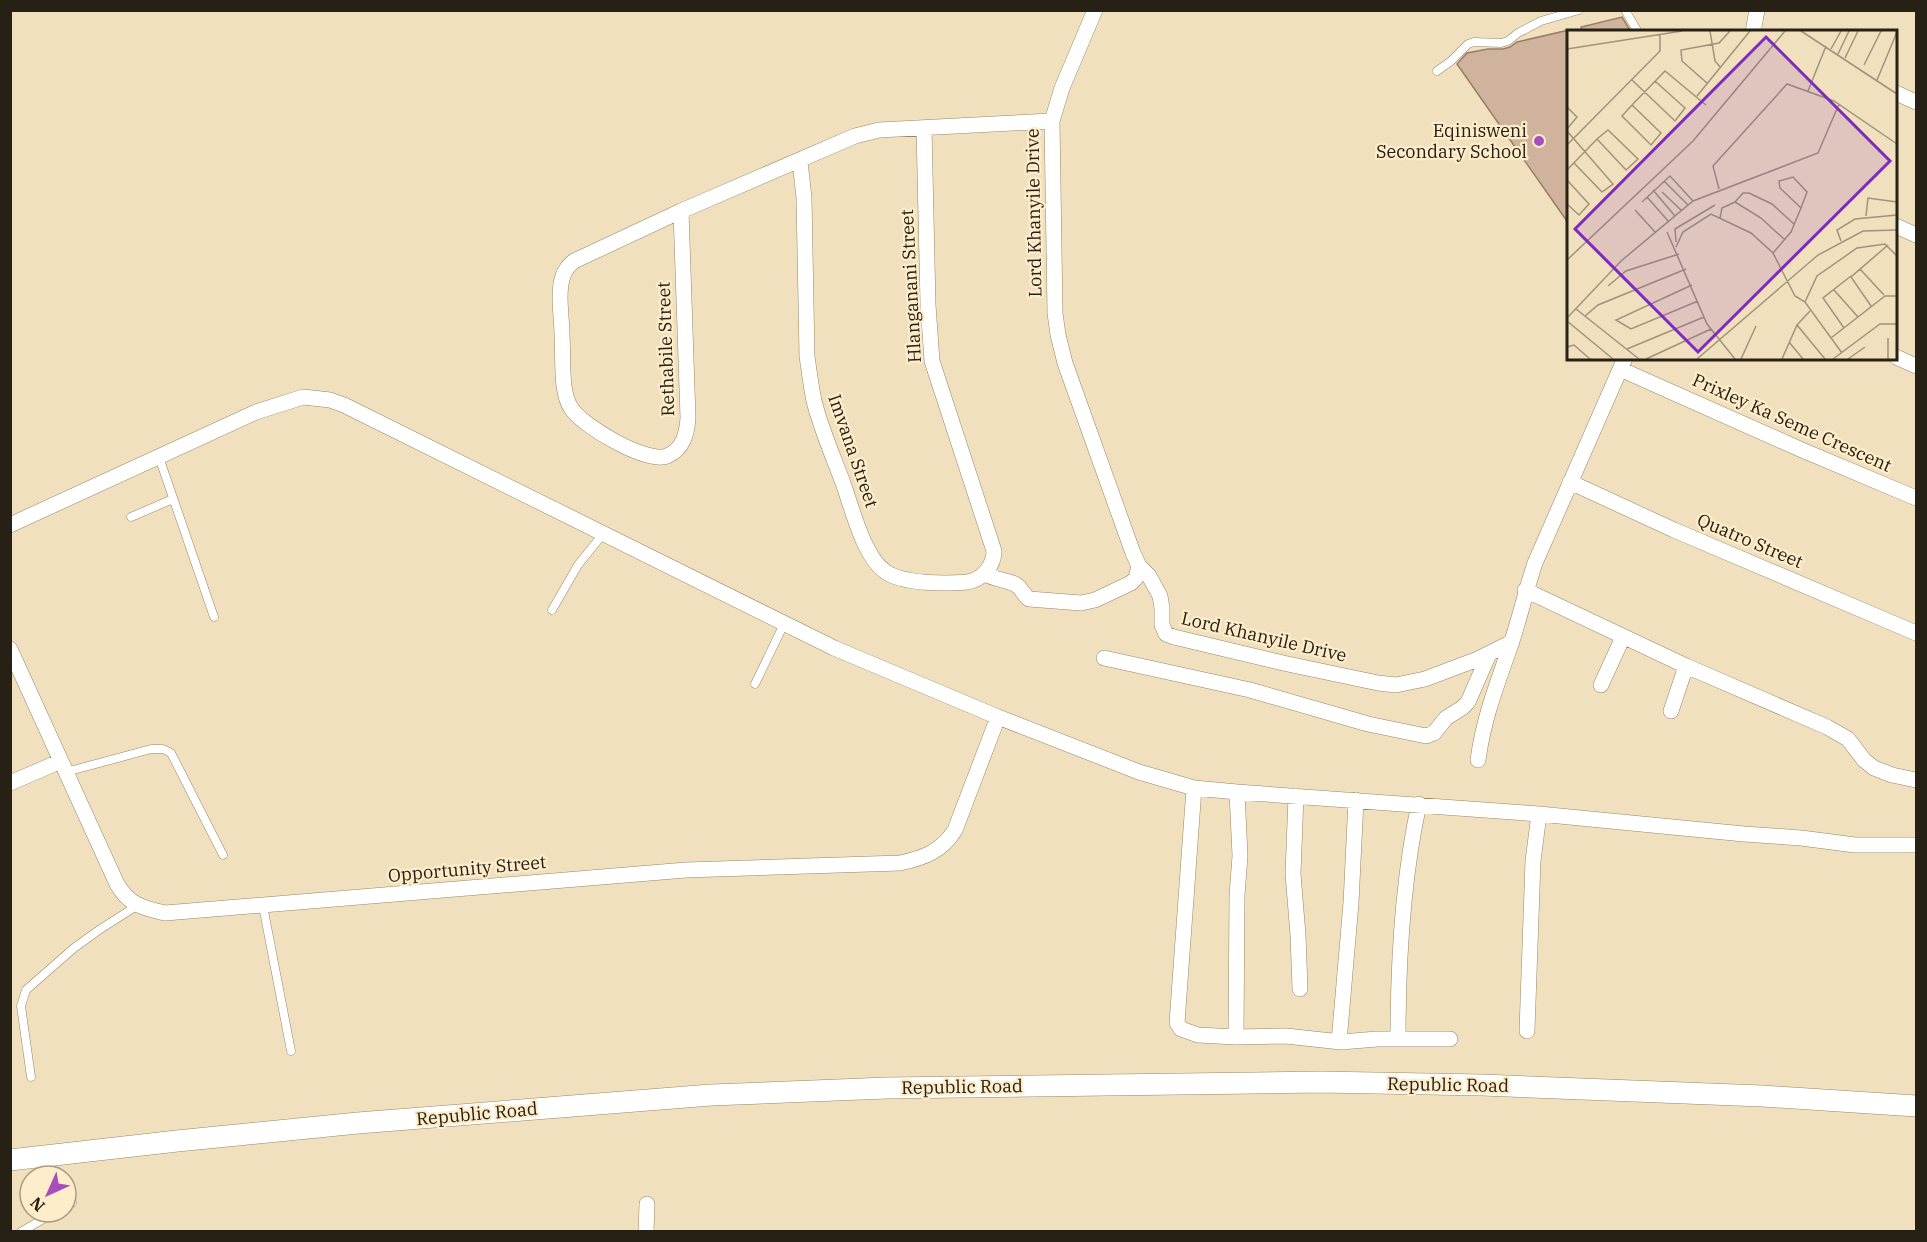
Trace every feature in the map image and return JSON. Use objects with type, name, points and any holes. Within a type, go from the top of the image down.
[{"type":"street","name":"Lord Khanyile Drive","points":[[1095,10],[1062,88],[1052,121],[1053,269],[1058,335],[1065,363],[1122,525],[1139,566],[1149,576],[1160,596],[1164,631],[1174,638],[1392,685],[1418,681],[1489,654],[1512,642]]},
{"type":"street","points":[[1753,30],[1757,10]]},
{"type":"street","points":[[1897,93],[1917,102]]},
{"type":"street","name":"Rethabile Street","points":[[681,211],[688,418],[686,435],[682,443],[668,456],[661,456],[631,448],[588,425],[572,410],[564,387],[561,282],[566,270],[574,261],[681,211],[855,136],[879,130],[1052,121]]},
{"type":"street","name":"Hlanganani Street","points":[[924,128],[928,305],[932,361],[992,542],[993,561],[984,574]]},
{"type":"street","name":"Imvana Street","points":[[800,161],[804,198],[807,356],[810,378],[820,422],[866,545],[873,559],[883,570],[899,579],[962,582],[974,580],[984,574]]},
{"type":"street","points":[[1897,226],[1917,235]]},
{"type":"street","points":[[1897,357],[1917,366]]},
{"type":"street","points":[[1478,760],[1482,730],[1512,642],[1535,563],[1622,364]]},
{"type":"street","name":"Prixley Ka Seme Crescent","points":[[1622,364],[1813,454],[1917,498]]},
{"type":"street","points":[[10,525],[256,412],[303,397],[319,398],[344,405],[834,648],[998,717],[1139,772],[1194,788],[1539,814],[1855,845],[1917,845]]},
{"type":"street","name":"Quatro Street","points":[[1570,482],[1684,534],[1917,633]]},
{"type":"street","points":[[984,574],[1014,584],[1029,599],[1081,603],[1095,600],[1124,587],[1136,578],[1139,566]]},
{"type":"street","points":[[1526,590],[1686,666],[1839,733],[1848,739],[1864,760],[1874,768],[1892,775],[1917,780]]},
{"type":"street","points":[[1601,685],[1623,637]]},
{"type":"street","name":"Opportunity Street","points":[[10,649],[122,893],[129,901],[165,913],[686,870],[900,863],[916,860],[948,842],[955,830],[998,717]]},
{"type":"street","points":[[1104,658],[1250,690],[1368,724],[1426,736],[1434,734],[1446,718],[1468,702],[1489,654]]},
{"type":"street","points":[[1671,711],[1686,666]]},
{"type":"street","points":[[10,783],[63,766]]},
{"type":"street","points":[[1194,788],[1177,1023],[1181,1029],[1190,1033],[1236,1037],[1286,1036],[1339,1042],[1377,1039],[1450,1039]]},
{"type":"street","points":[[1236,1037],[1237,895],[1240,856],[1237,792]]},
{"type":"street","points":[[1296,796],[1293,873],[1300,989]]},
{"type":"street","points":[[1339,1042],[1351,903],[1356,800]]},
{"type":"street","points":[[1398,1039],[1398,981],[1404,899],[1419,804]]},
{"type":"street","points":[[1527,1031],[1533,861],[1539,814]]},
{"type":"street","name":"Republic Road","points":[[10,1160],[358,1123],[711,1095],[887,1088],[1321,1082],[1482,1085],[1762,1096],[1917,1106]]},
{"type":"street","points":[[646,1232],[647,1204]]},
{"type":"lane","points":[[1437,71],[1468,44],[1474,42],[1502,43],[1541,21],[1579,10]]},
{"type":"lane","points":[[1624,10],[1637,30]]},
{"type":"lane","points":[[159,457],[214,617]]},
{"type":"lane","points":[[131,517],[173,499]]},
{"type":"lane","points":[[552,610],[578,565],[603,534]]},
{"type":"lane","points":[[755,684],[784,624]]},
{"type":"lane","points":[[63,766],[151,749],[163,749],[171,753],[224,855]]},
{"type":"lane","points":[[31,1077],[21,1006],[26,990],[74,948],[138,905]]},
{"type":"lane","points":[[263,906],[291,1051]]},
{"type":"lane","points":[[21,1232],[35,1224]]},
{"type":"building","points":[[1622,17],[1630,30],[1582,30],[1581,27]]},
{"type":"building","name":"Eqinisweni Secondary School","points":[[1567,30],[1567,221],[1457,64],[1467,53],[1503,49],[1517,42]]},
{"type":"place","name":"Eqinisweni Secondary School","points":[[1539,141]]}]
